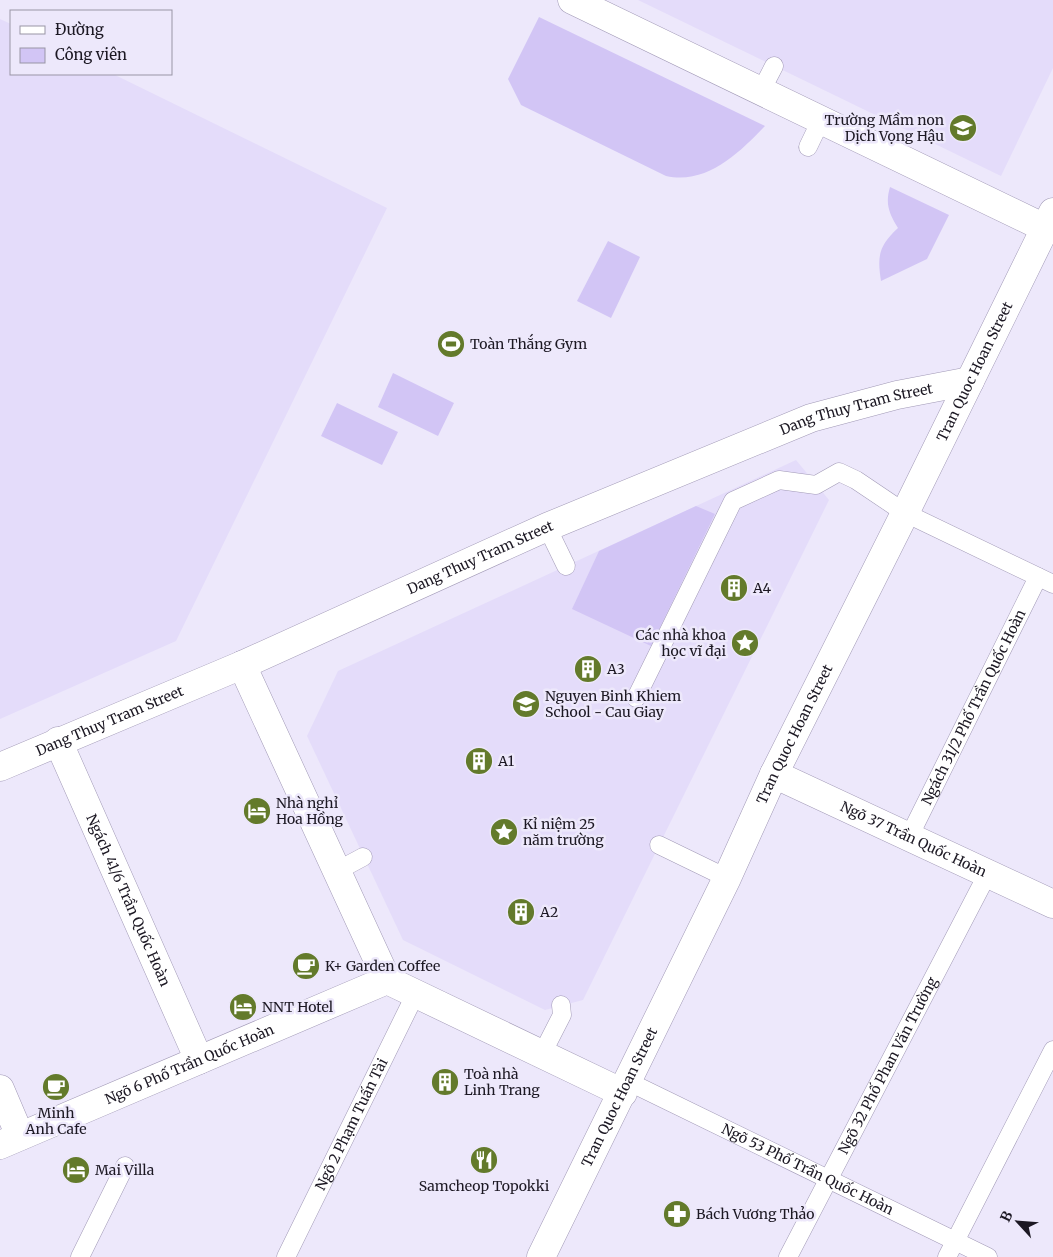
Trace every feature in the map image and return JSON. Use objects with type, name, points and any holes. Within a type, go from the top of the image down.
[{"type":"street","points":[[572,0],[821,120],[1049,220]]},
{"type":"street","name":"Tran Quoc Hoan Street","points":[[541,1257],[727,878],[774,774],[905,514],[1049,220]]},
{"type":"street","name":"Dang Thuy Tram Street","points":[[0,767],[242,665],[547,526],[811,418],[897,395],[970,381]]},
{"type":"street","points":[[242,665],[387,980],[542,1054],[625,1087]]},
{"type":"street","name":"Ngách 41/6 Trần Quốc Hoàn","points":[[58,741],[199,1060]]},
{"type":"street","name":"Ngõ 37 Trần Quốc Hoàn","points":[[774,774],[1053,904]]},
{"type":"street","name":"Ngõ 6 Phố Trần Quốc Hoàn","points":[[10,1141],[387,980]]},
{"type":"street","points":[[0,1089],[10,1141]]},
{"type":"lane","points":[[761,91],[774,66]]},
{"type":"lane","points":[[808,147],[821,120]]},
{"type":"lane","points":[[636,698],[733,501],[779,480],[816,485],[839,472],[856,480],[905,514],[1045,580]]},
{"type":"lane","points":[[547,526],[566,566]]},
{"type":"lane","name":"Ngách 31/2 Phố Trần Quốc Hoàn","points":[[909,837],[1045,580]]},
{"type":"lane","points":[[659,845],[727,878]]},
{"type":"lane","points":[[337,871],[363,857]]},
{"type":"lane","name":"Ngõ 32 Phố Phan Văn Trường","points":[[788,1257],[830,1180],[988,873]]},
{"type":"lane","name":"Ngõ 2 Phạm Tuấn Tài","points":[[286,1257],[416,993]]},
{"type":"lane","points":[[542,1054],[562,1015],[561,1005]]},
{"type":"lane","points":[[947,1257],[1053,1050]]},
{"type":"lane","name":"Ngõ 53 Phố Trần Quốc Hoàn","points":[[625,1087],[830,1180],[988,1257]]},
{"type":"lane","points":[[80,1257],[125,1166]]},
{"type":"shaded area","name":"Trường Mầm non Dịch Vọng Hậu","points":[[638,0],[1053,0],[1053,68],[1001,176]]},
{"type":"shaded area","points":[[0,19],[10,24],[10,75],[115,75],[387,208],[176,641],[0,719]]},
{"type":"shaded area","name":"Nguyen Binh Khiem School - Cau Giay","points":[[796,460],[829,500],[583,1000],[545,1010],[403,940],[307,736],[338,671]]},
{"type":"green space","points":[[539,17],[765,126],[733,156],[708,171],[695,176],[681,178],[666,176],[521,105],[508,79]]},
{"type":"green space","points":[[890,187],[949,215],[927,259],[881,281],[879,264],[881,252],[887,240],[898,228],[889,208]]},
{"type":"green space","points":[[608,241],[640,257],[611,318],[577,301]]},
{"type":"green space","points":[[393,373],[454,403],[438,436],[378,407]]},
{"type":"green space","points":[[337,403],[398,432],[382,465],[321,436]]},
{"type":"green space","points":[[696,506],[715,514],[651,646],[572,609],[599,551]]},
{"type":"place","name":"Trường Mầm non Dịch Vọng Hậu","points":[[963,128]]},
{"type":"place","name":"Toàn Thắng Gym","points":[[451,344]]},
{"type":"place","name":"A4","points":[[734,588]]},
{"type":"place","name":"Các nhà khoa học vĩ đại","points":[[745,643]]},
{"type":"place","name":"A3","points":[[588,669]]},
{"type":"place","name":"Nguyen Binh Khiem School - Cau Giay","points":[[526,704]]},
{"type":"place","name":"A1","points":[[479,761]]},
{"type":"place","name":"Nhà nghỉ Hoa Hồng","points":[[257,811]]},
{"type":"place","name":"Kỉ niệm 25 năm trường","points":[[504,832]]},
{"type":"place","name":"A2","points":[[521,912]]},
{"type":"place","name":"K+ Garden Coffee","points":[[306,966]]},
{"type":"place","name":"NNT Hotel","points":[[243,1007]]},
{"type":"place","name":"Toà nhà Linh Trang","points":[[445,1082]]},
{"type":"place","name":"Minh Anh Cafe","points":[[56,1087]]},
{"type":"place","name":"Samcheop Topokki","points":[[484,1160]]},
{"type":"place","name":"Mai Villa","points":[[76,1170]]},
{"type":"place","name":"Bách Vương Thảo","points":[[677,1214]]}]
